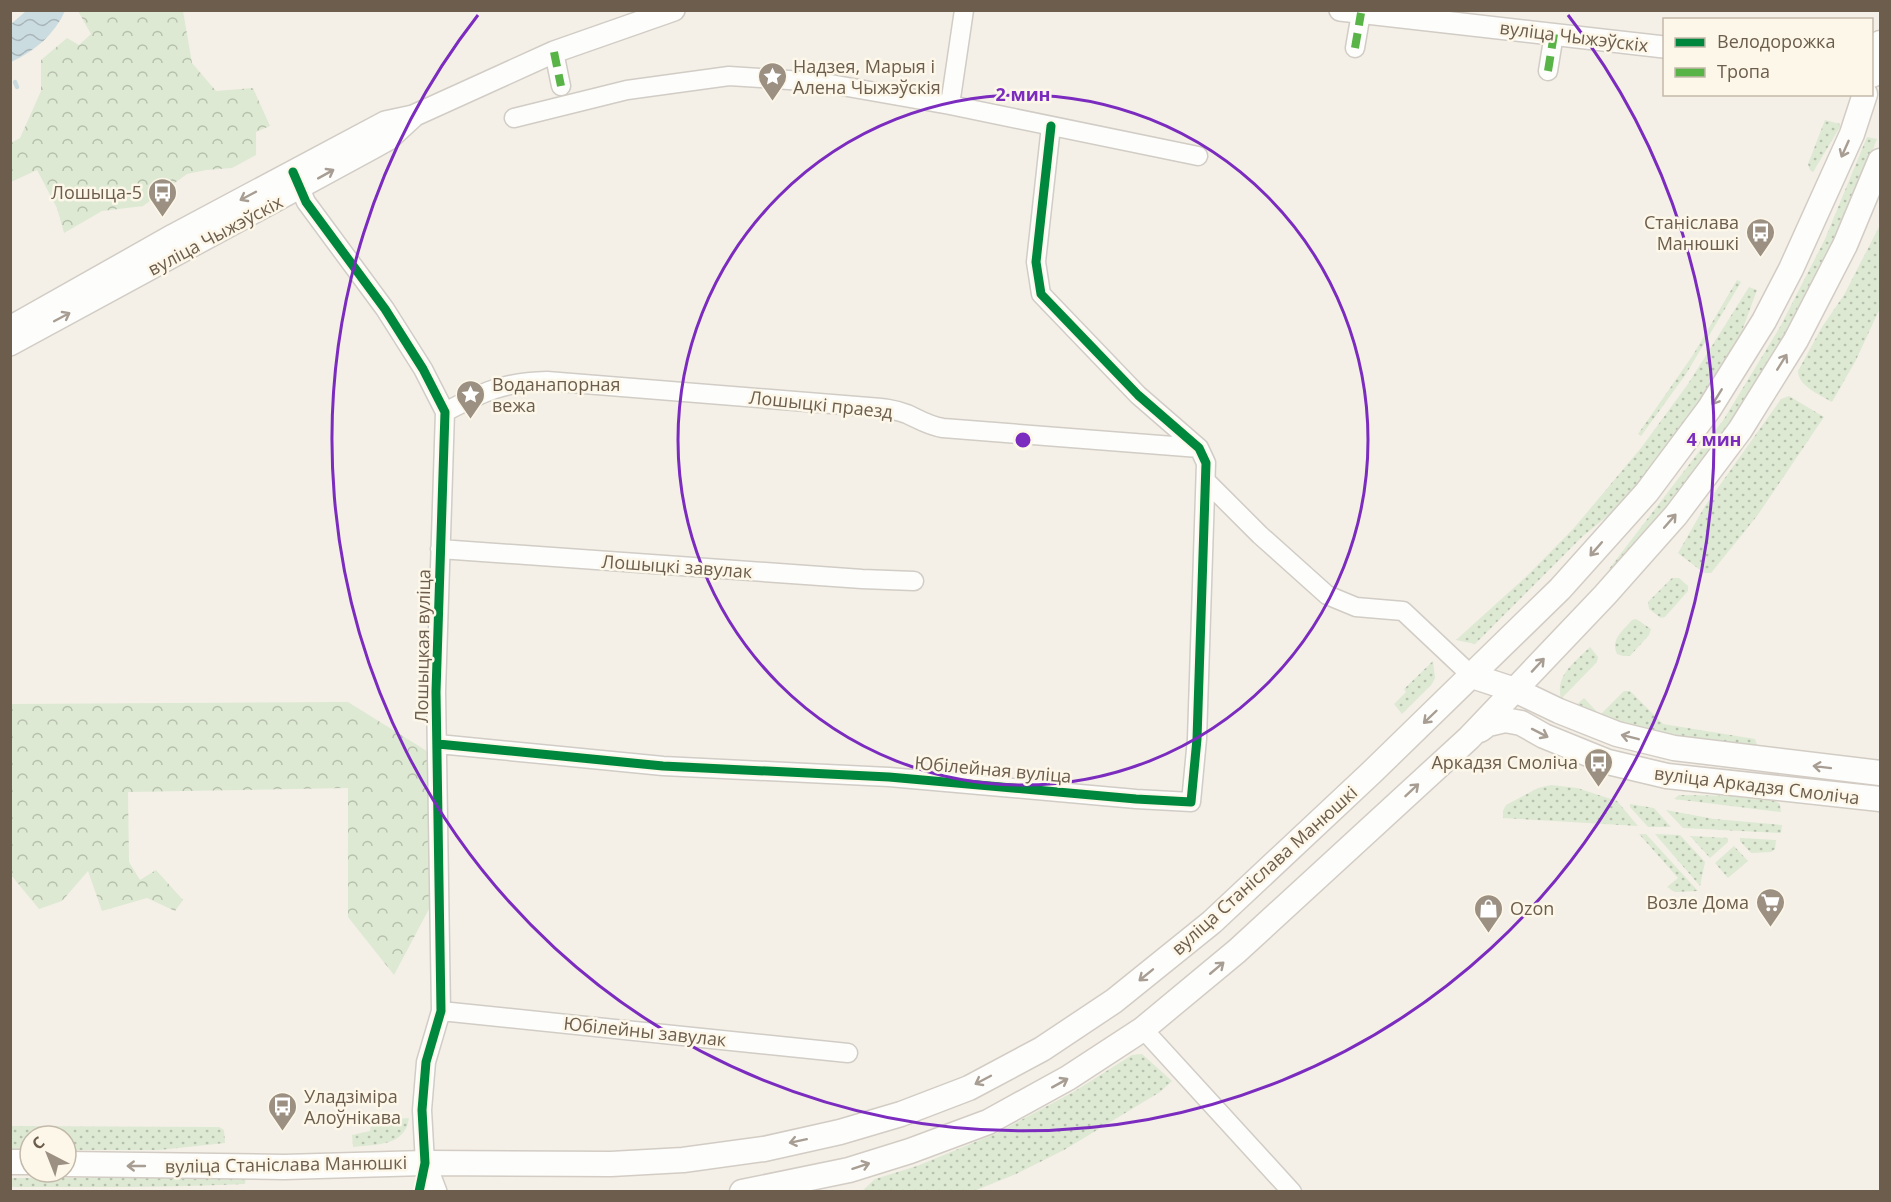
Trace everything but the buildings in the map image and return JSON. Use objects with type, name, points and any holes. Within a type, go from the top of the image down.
[{"type":"main road","points":[[1873,71],[1881,43]]},
{"type":"main road","name":"вуліца Станіслава Манюшкі","points":[[78,1164],[284,1167],[425,1162],[611,1164],[683,1160],[764,1149],[840,1132],[901,1114],[969,1088],[1042,1048],[1114,1001],[1212,922],[1472,676],[1578,570],[1647,492],[1709,409],[1764,321],[1791,269],[1852,134],[1864,96]]},
{"type":"main road","points":[[742,1191],[849,1170],[910,1151],[988,1122],[1068,1078],[1143,1029],[1237,951],[1469,738],[1605,595],[1676,515],[1740,430],[1802,329],[1845,245],[1881,161]]},
{"type":"main road","name":"вуліца Аркадзя Смоліча","points":[[1472,676],[1515,690],[1559,711],[1617,734],[1674,748],[1881,773]]},
{"type":"main road","name":"вуліца Аркадзя Смоліча","points":[[1469,738],[1488,724],[1505,720],[1521,723],[1544,736],[1608,762],[1667,776],[1881,799]]},
{"type":"street","name":"вуліца Чыжэўскіх","points":[[10,345],[297,180],[385,122],[413,116],[554,52],[674,10]]},
{"type":"street","points":[[950,105],[964,10]]},
{"type":"street","name":"вуліца Чыжэўскіх","points":[[1340,10],[1663,47]]},
{"type":"street","points":[[1355,48],[1361,13]]},
{"type":"street","points":[[1548,71],[1554,34]]},
{"type":"street","points":[[554,52],[561,86]]},
{"type":"street","points":[[514,118],[627,90],[729,76],[819,82],[950,105],[1198,156]]},
{"type":"street","points":[[1051,126],[1035,262],[1041,294],[1138,395],[1199,448]]},
{"type":"street","name":"вуліца Чыжэўскіх","points":[[10,327],[173,235],[297,180]]},
{"type":"street","name":"Лошыцкая вуліца","points":[[297,180],[306,202],[385,309],[423,369],[445,412],[436,692],[441,1011],[426,1062],[422,1110],[425,1162]]},
{"type":"street","name":"Лошыцкі праезд","points":[[445,412],[496,387],[520,381],[547,381],[892,410],[928,425],[944,428],[1199,448]]},
{"type":"street","name":"Юбілейная вуліца","points":[[438,744],[663,766],[889,777],[1191,802],[1197,739],[1206,481],[1206,463],[1199,448]]},
{"type":"street","points":[[1206,481],[1260,536],[1327,595],[1356,607],[1403,611],[1472,676]]},
{"type":"street","name":"Лошыцкі завулак","points":[[440,549],[914,581]]},
{"type":"street","name":"Юбілейны завулак","points":[[441,1011],[848,1053]]},
{"type":"street","points":[[1143,1029],[1292,1191]]},
{"type":"street","points":[[419,1191],[425,1162]]},
{"type":"street","points":[[425,1162],[436,1191]]},
{"type":"green space","points":[[78,11],[183,11],[192,63],[216,91],[253,88],[270,126],[256,132],[256,155],[232,168],[187,174],[143,206],[102,211],[64,233],[57,208],[37,170],[11,182],[11,143],[20,138],[41,91],[41,60],[67,38],[79,45],[91,34]]},
{"type":"green space","points":[[1825,120],[1840,124],[1840,127],[1813,172],[1808,164]]},
{"type":"green space","points":[[1867,137],[1877,139],[1842,224],[1798,314],[1751,392],[1725,429],[1671,501],[1613,572],[1609,569],[1724,419],[1780,327],[1825,239]]},
{"type":"green space","points":[[1880,225],[1880,308],[1856,360],[1832,402],[1806,386],[1798,371],[1822,327],[1844,295]]},
{"type":"green space","points":[[1737,280],[1741,282],[1686,374],[1641,436],[1638,434],[1693,355]]},
{"type":"green space","points":[[1749,287],[1757,290],[1739,339],[1707,393],[1627,500],[1583,536],[1475,644],[1456,640],[1528,575],[1574,528],[1641,448],[1688,384]]},
{"type":"green space","points":[[1789,396],[1824,417],[1757,516],[1711,573],[1704,573],[1678,553],[1705,506],[1781,399]]},
{"type":"green space","points":[[1672,578],[1679,578],[1688,586],[1688,591],[1665,617],[1661,618],[1649,609],[1648,602]]},
{"type":"green space","points":[[1636,619],[1651,629],[1649,635],[1630,656],[1617,654],[1616,640],[1632,620]]},
{"type":"green space","points":[[1590,647],[1598,657],[1597,662],[1561,699],[1563,676]]},
{"type":"green space","points":[[1433,661],[1435,678],[1432,684],[1402,714],[1394,704],[1406,692],[1404,689]]},
{"type":"green space","points":[[1624,691],[1630,691],[1663,724],[1755,739],[1760,753],[1652,738],[1572,709],[1584,698],[1600,715]]},
{"type":"green space","points":[[348,702],[430,753],[430,907],[394,975],[348,917],[348,788],[128,792],[129,862],[140,880],[156,870],[183,900],[175,911],[147,898],[102,911],[88,871],[62,901],[39,909],[11,875],[10,704]]},
{"type":"green space","points":[[1551,785],[1577,788],[1617,801],[1638,826],[1503,818],[1506,805],[1538,788]]},
{"type":"green space","points":[[1679,795],[1742,796],[1775,801],[1780,804],[1781,812],[1674,799]]},
{"type":"green space","points":[[1630,804],[1654,808],[1671,827],[1648,827],[1630,807]]},
{"type":"green space","points":[[1666,810],[1714,819],[1782,825],[1781,833],[1683,828]]},
{"type":"green space","points":[[1639,834],[1646,834],[1698,891],[1675,892],[1667,887],[1678,878]]},
{"type":"green space","points":[[1655,834],[1680,835],[1705,862],[1700,886]]},
{"type":"green space","points":[[1690,836],[1728,838],[1728,842],[1710,858]]},
{"type":"green space","points":[[1740,838],[1776,840],[1775,849],[1771,852],[1751,853]]},
{"type":"green space","points":[[1734,846],[1748,861],[1728,878],[1715,863]]},
{"type":"green space","points":[[1142,1054],[1172,1081],[1160,1092],[1064,1150],[1016,1174],[974,1191],[862,1191],[875,1179],[917,1166],[997,1133],[1075,1091],[1132,1055]]},
{"type":"green space","points":[[409,1118],[402,1134],[396,1139],[380,1144],[353,1147],[352,1135],[370,1131],[371,1121]]},
{"type":"green space","points":[[11,1126],[18,1126],[18,1149],[11,1149]]},
{"type":"green space","points":[[78,1126],[219,1127],[224,1130],[225,1143],[159,1150],[78,1150]]},
{"type":"green space","points":[[10,1178],[18,1178],[18,1184],[78,1184],[78,1178],[246,1178],[245,1184],[11,1187]]},
{"type":"water","points":[[26,11],[65,11],[61,20],[43,41],[28,53],[11,62],[11,24]]},
{"type":"waterway","points":[[15,82],[17,87]]},
{"type":"marked path","points":[[1355,48],[1361,13]]},
{"type":"marked path","points":[[1548,71],[1554,34]]},
{"type":"marked path","points":[[554,52],[561,86]]},
{"type":"cycle path","points":[[438,744],[663,766],[889,777],[1191,802],[1197,739],[1206,463],[1199,448],[1138,395],[1041,294],[1036,262],[1051,126]]},
{"type":"cycle path","points":[[293,172],[306,202],[385,309],[423,369],[445,412],[436,692],[441,1011],[426,1062],[422,1110],[425,1163],[419,1192]]},
{"type":"place","name":"Надзея, Марыя і Алена Чыжэўскія","points":[[772,102]]},
{"type":"place","name":"Лошыца-5","points":[[163,218]]},
{"type":"place","name":"Станіслава Манюшкі","points":[[1760,258]]},
{"type":"place","name":"Воданапорная вежа","points":[[471,420]]},
{"type":"place","name":"Аркадзя Смоліча","points":[[1599,788]]},
{"type":"place","name":"Возле Дома","points":[[1770,928]]},
{"type":"place","name":"Ozon","points":[[1489,934]]},
{"type":"place","name":"Уладзіміра Алоўнікава","points":[[283,1132]]}]
